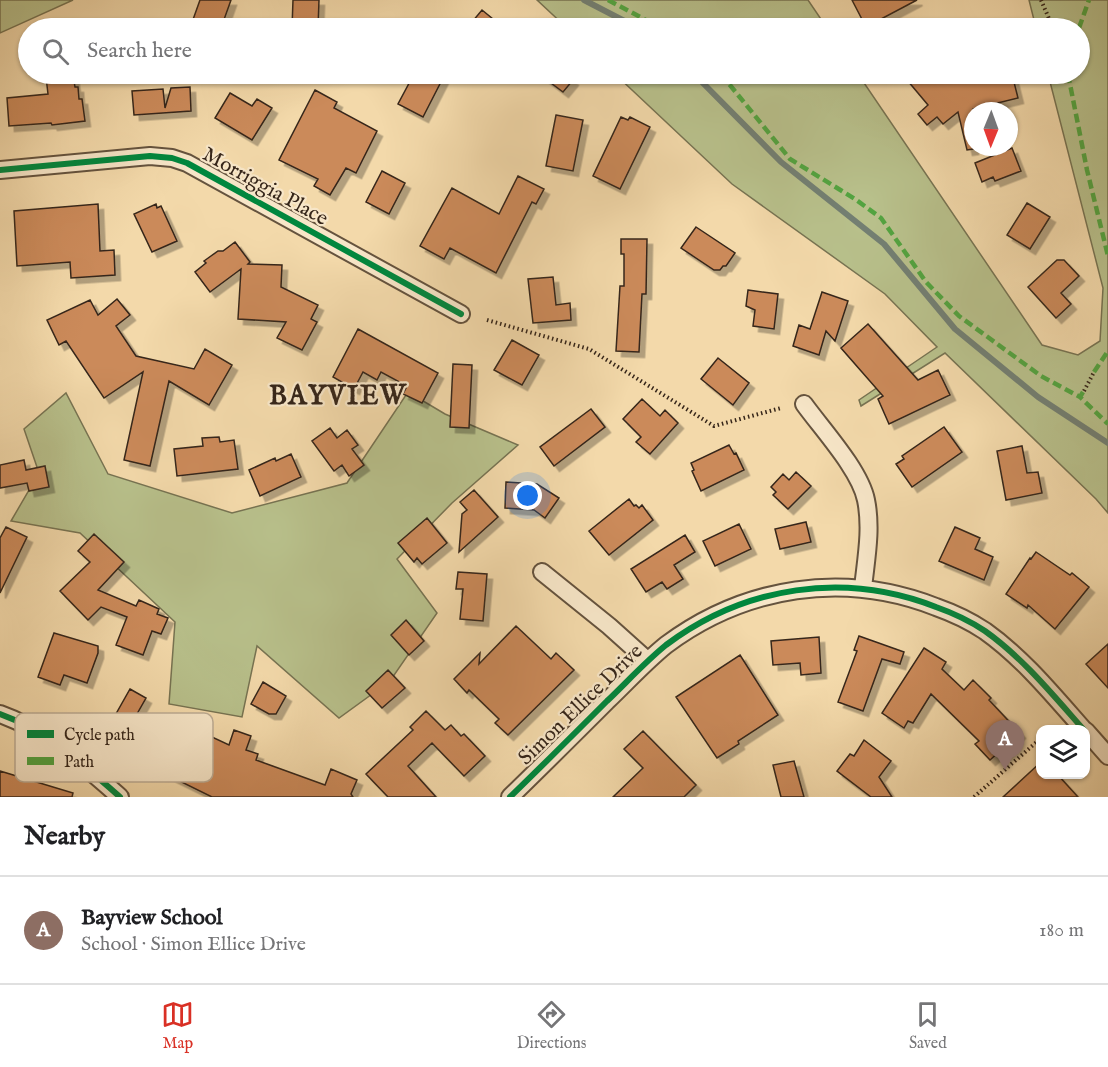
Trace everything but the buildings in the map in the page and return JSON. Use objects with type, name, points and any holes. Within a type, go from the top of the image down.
[{"type":"street","name":"Morriggia Place","points":[[0,170],[150,156],[172,158],[187,163],[461,314]]},
{"type":"street","points":[[804,404],[854,473],[866,498],[868,525],[863,588]]},
{"type":"street","points":[[542,572],[648,661]]},
{"type":"street","name":"Simon Ellice Drive","points":[[510,797],[648,661],[687,632],[711,617],[739,604],[771,594],[800,589],[831,586],[863,588],[893,593],[951,613],[982,629],[1006,646],[1080,725]]},
{"type":"street","points":[[0,714],[15,720]]},
{"type":"street","name":"Simon Ellice Drive","points":[[1090,736],[1108,756]]},
{"type":"street","points":[[102,782],[120,797]]},
{"type":"path","points":[[1041,0],[1049,18]]},
{"type":"path","points":[[487,320],[589,349],[714,426],[781,408]]},
{"type":"path","points":[[1084,391],[1094,372]]},
{"type":"path","points":[[974,797],[1036,743]]},
{"type":"green space","points":[[0,0],[73,0],[33,18],[18,18],[18,25],[0,33]]},
{"type":"green space","points":[[537,0],[808,0],[820,18],[556,18]]},
{"type":"green space","points":[[1029,0],[1108,0],[1108,513],[945,353],[861,406],[859,400],[937,347],[885,294],[732,184],[626,84],[865,84],[1042,345],[1078,355],[1100,341],[1103,288],[1051,84],[1090,84],[1090,18],[1034,18]]},
{"type":"green space","points":[[408,392],[445,414],[518,445],[452,503],[397,559],[437,613],[390,681],[339,718],[257,646],[242,717],[169,704],[175,622],[80,533],[11,521],[39,473],[24,429],[66,393],[108,474],[232,513],[347,483]]},
{"type":"waterway","points":[[584,0],[619,18]]},
{"type":"waterway","points":[[704,84],[781,162],[884,244],[955,329],[1038,397],[1108,443]]},
{"type":"marked path","points":[[608,0],[642,18]]},
{"type":"marked path","points":[[1083,18],[1089,0]]},
{"type":"marked path","points":[[729,84],[790,159],[881,218],[926,282],[959,316],[1041,376],[1080,397]]},
{"type":"marked path","points":[[1070,84],[1087,170],[1108,256]]},
{"type":"marked path","points":[[1094,372],[1108,351]]},
{"type":"marked path","points":[[1083,392],[1080,397],[1108,424]]},
{"type":"cycle path","points":[[0,170],[150,156],[172,158],[187,163],[461,314]]},
{"type":"cycle path","points":[[510,797],[666,645],[697,625],[729,609],[796,590],[866,589],[901,596],[961,618],[985,631],[1012,653],[1079,725]]},
{"type":"cycle path","points":[[0,714],[15,720]]},
{"type":"cycle path","points":[[102,782],[120,797]]},
{"type":"place","name":"Bayview School","points":[[1005,770]]},
{"type":"district","name":"BAYVIEW","points":[[338,397]]}]
